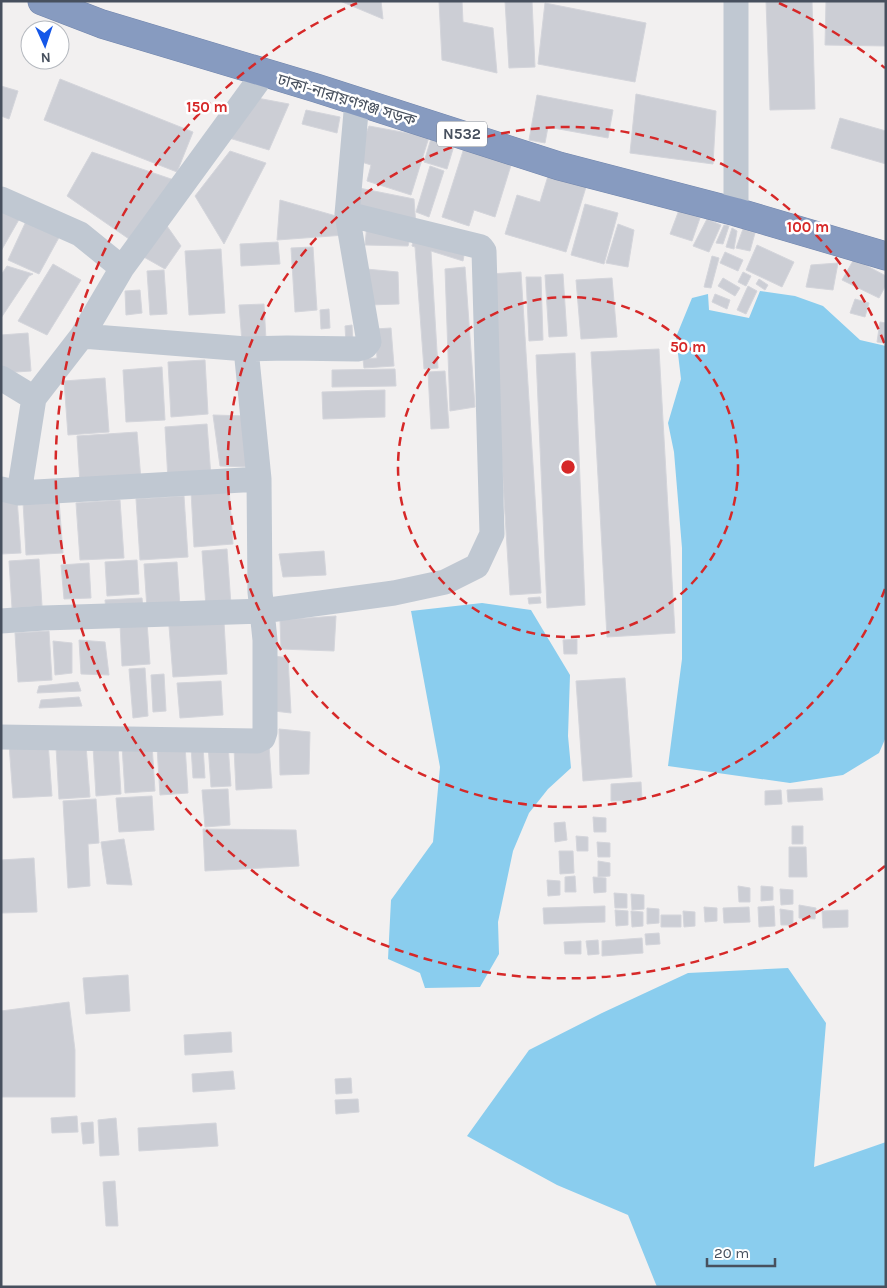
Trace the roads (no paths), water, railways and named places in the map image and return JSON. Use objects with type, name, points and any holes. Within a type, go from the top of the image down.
[{"type":"highway","name":"ঢাকা-নারায়ণগঞ্জ সড়ক","points":[[42,1],[102,24],[357,101],[559,166],[736,212],[886,256]]},
{"type":"street","points":[[736,1],[736,212]]},
{"type":"street","points":[[259,483],[10,491],[34,398],[82,336],[122,268],[264,73]]},
{"type":"street","points":[[82,336],[246,349],[357,349],[365,347],[369,342],[347,214],[357,101]]},
{"type":"street","points":[[1,199],[80,234],[122,268]]},
{"type":"street","points":[[1,621],[394,593],[445,582],[477,566],[492,534],[484,251],[481,247],[347,214]]},
{"type":"street","points":[[1,737],[257,741],[263,738],[265,732],[265,640],[262,602],[259,483],[246,349]]},
{"type":"street","points":[[1,378],[34,398]]},
{"type":"water","points":[[760,291],[795,296],[823,306],[860,340],[886,346],[886,737],[879,753],[843,775],[790,783],[668,766],[682,659],[682,548],[674,452],[668,423],[681,379],[676,337],[692,298],[708,294],[709,310],[749,318]]},
{"type":"water","points":[[482,603],[531,610],[570,675],[568,736],[571,768],[548,789],[529,813],[513,851],[498,922],[499,954],[480,987],[425,988],[420,973],[388,959],[391,900],[433,842],[440,767],[411,611]]},
{"type":"water","points":[[788,968],[826,1023],[814,1167],[886,1142],[886,1287],[657,1287],[628,1215],[557,1185],[467,1136],[529,1050],[688,973]]}]
